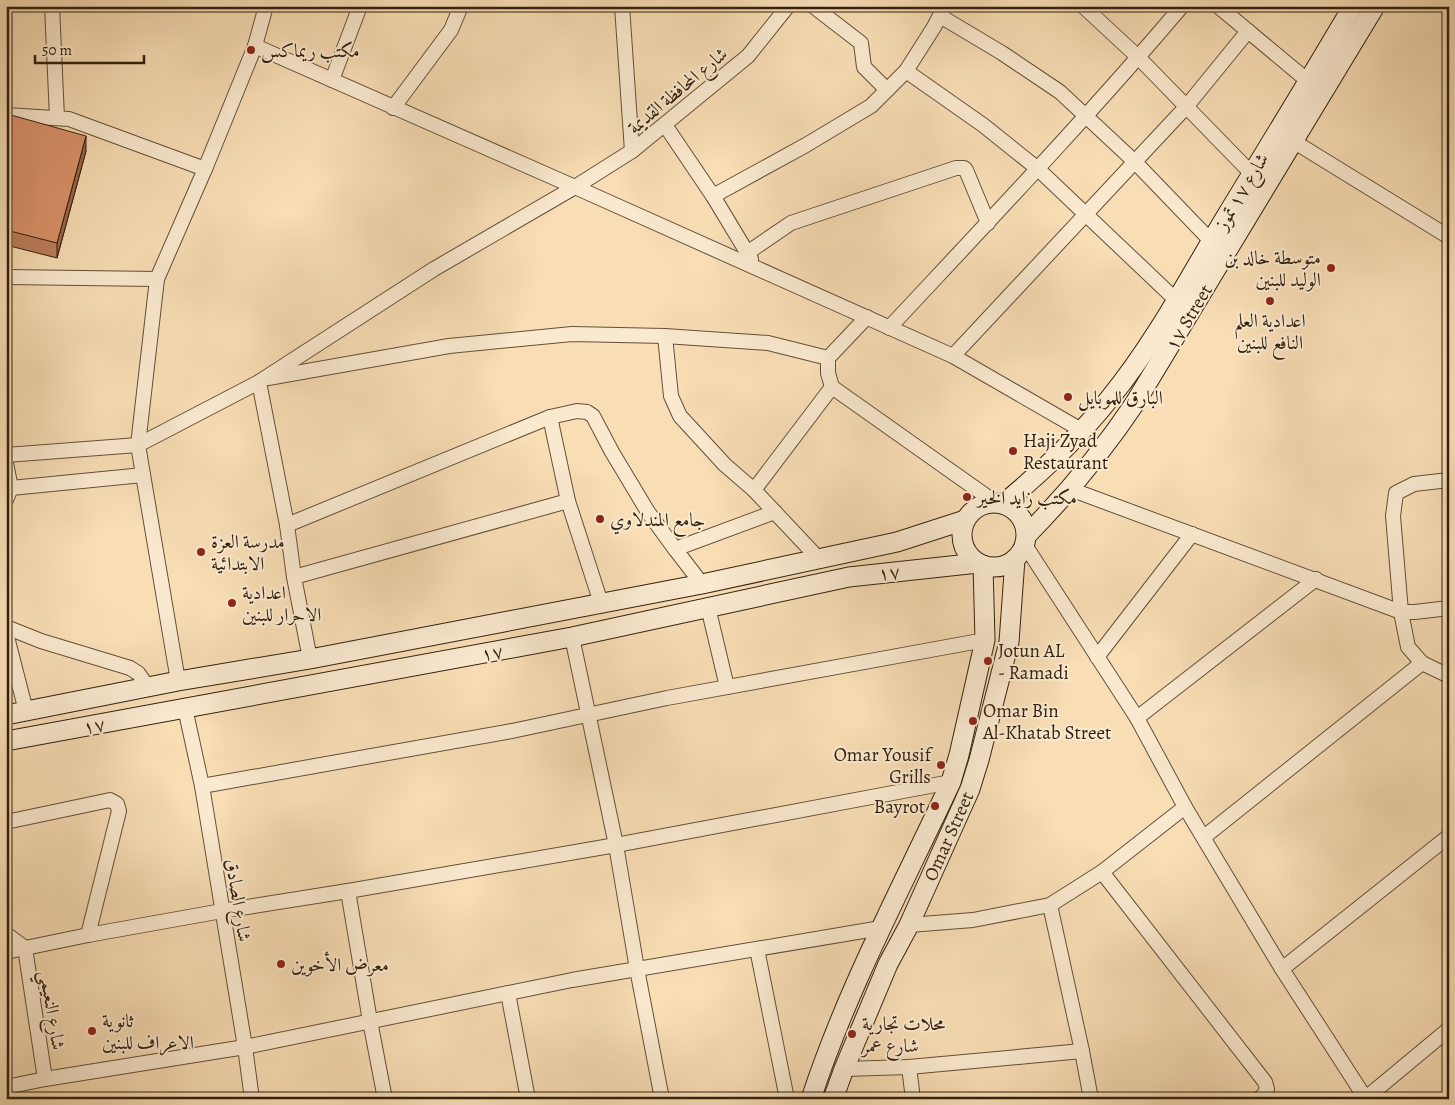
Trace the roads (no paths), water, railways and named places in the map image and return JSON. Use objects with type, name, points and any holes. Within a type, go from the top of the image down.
[{"type":"main road","name":"شارع ١٧ تموز","points":[[999,503],[1032,480],[1083,431],[1133,368],[1353,6]]},
{"type":"main road","name":"١٧ Street","points":[[1022,547],[1102,450],[1135,403],[1375,6]]},
{"type":"main road","points":[[987,503],[999,503],[1017,512],[1026,527],[1022,547],[1005,565],[994,567],[980,564],[970,557],[962,540],[962,530],[970,512],[987,503]]},
{"type":"main road","name":"١٧","points":[[6,715],[178,681],[310,659],[702,584],[897,542],[965,520]]},
{"type":"main road","name":"Omar Street","points":[[833,1099],[888,964],[909,925],[970,790],[1009,642],[1022,547]]},
{"type":"main road","name":"١٧","points":[[6,741],[572,637],[848,577],[980,564]]},
{"type":"main road","name":"Omar Street","points":[[811,1099],[823,1060],[880,928],[951,782],[985,640],[980,564]]},
{"type":"street","points":[[52,6],[57,118]]},
{"type":"street","points":[[178,681],[138,445],[156,279],[205,169],[255,46],[266,6]]},
{"type":"street","points":[[332,80],[360,6]]},
{"type":"street","points":[[393,108],[451,30],[461,6]]},
{"type":"street","points":[[622,6],[632,151]]},
{"type":"street","name":"شارع المحافظة القديمة","points":[[261,381],[434,269],[575,187],[632,151],[748,56],[788,6]]},
{"type":"street","points":[[813,6],[861,44],[864,67],[887,90]]},
{"type":"street","points":[[1083,6],[1138,57],[1252,174]]},
{"type":"street","points":[[889,328],[1038,169],[1182,6]]},
{"type":"street","points":[[1218,6],[1308,81]]},
{"type":"street","points":[[713,196],[806,145],[871,106],[906,72],[942,11],[1053,87],[1086,115],[1135,162],[1211,241]]},
{"type":"street","points":[[953,356],[1186,107],[1248,31]]},
{"type":"street","points":[[255,46],[953,356],[1083,431]]},
{"type":"street","points":[[906,72],[983,125],[1038,169],[1176,300]]},
{"type":"street","points":[[6,115],[69,119],[205,169]]},
{"type":"street","points":[[664,125],[713,196],[758,269]]},
{"type":"street","points":[[1293,141],[1449,237]]},
{"type":"street","points":[[747,253],[790,223],[956,168],[966,170],[988,223]]},
{"type":"street","points":[[6,277],[156,279]]},
{"type":"street","points":[[866,317],[828,358],[828,373],[832,387],[999,503]]},
{"type":"street","points":[[6,455],[138,445],[261,381],[449,346],[572,334],[665,336],[768,343],[828,358]]},
{"type":"street","points":[[665,336],[671,396],[680,416],[819,558]]},
{"type":"street","points":[[261,381],[287,525],[294,577],[310,659]]},
{"type":"street","points":[[754,490],[832,387]]},
{"type":"street","points":[[287,525],[550,417],[577,411],[587,412],[593,416],[643,504],[674,549],[702,584]]},
{"type":"street","points":[[550,417],[568,501],[600,604]]},
{"type":"street","points":[[6,463],[9,494],[143,475]]},
{"type":"street","points":[[1449,480],[1414,484],[1396,493],[1393,516],[1401,612],[1408,647],[1422,663],[1449,676]]},
{"type":"street","points":[[1070,489],[1401,612],[1449,608]]},
{"type":"street","points":[[294,577],[568,501]]},
{"type":"street","points":[[674,549],[775,512]]},
{"type":"street","points":[[1097,657],[1192,534]]},
{"type":"street","points":[[1022,547],[1137,718],[1186,808],[1282,969],[1366,1098],[1449,1029]]},
{"type":"street","points":[[1137,718],[1316,580]]},
{"type":"street","points":[[708,607],[727,688]]},
{"type":"street","points":[[6,627],[41,641],[130,668],[138,673],[148,687]]},
{"type":"street","points":[[6,633],[8,651],[26,712]]},
{"type":"street","points":[[572,637],[616,845],[662,1099]]},
{"type":"street","points":[[202,786],[512,731],[727,688],[985,640]]},
{"type":"street","points":[[1204,837],[1422,663]]},
{"type":"street","name":"شارع الصادق","points":[[185,708],[202,786],[252,1099]]},
{"type":"street","points":[[6,952],[222,911],[616,845],[951,782]]},
{"type":"street","points":[[6,822],[110,800],[118,804],[119,811],[88,935]]},
{"type":"street","points":[[909,925],[973,920],[1050,905],[1102,872],[1186,808]]},
{"type":"street","points":[[1282,969],[1449,836]]},
{"type":"street","points":[[1102,872],[1265,1082],[1267,1090],[1258,1099]]},
{"type":"street","points":[[348,891],[385,1099]]},
{"type":"street","points":[[1050,905],[1091,1099]]},
{"type":"street","points":[[6,1087],[245,1047],[637,969],[880,928]]},
{"type":"street","points":[[6,934],[25,948]]},
{"type":"street","name":"شارع النعيمي","points":[[25,948],[45,1079]]},
{"type":"street","points":[[757,949],[788,1099]]},
{"type":"street","points":[[508,994],[528,1099]]},
{"type":"street","points":[[844,1069],[909,1067],[1082,1051]]},
{"type":"street","points":[[909,1067],[913,1099]]},
{"type":"place","name":"مكتب ريماكس","points":[[251,50]]},
{"type":"place","name":"متوسطة خالد بن الوليد للبنين","points":[[1331,268]]},
{"type":"place","name":"اعدادية العلم النافع للبنين","points":[[1270,301]]},
{"type":"place","name":"البارق للموبايل","points":[[1068,397]]},
{"type":"place","name":"Haji Zyad Restaurant","points":[[1013,451]]},
{"type":"place","name":"مكتب زايد الخير","points":[[967,497]]},
{"type":"place","name":"جامع المندلاوي","points":[[600,519]]},
{"type":"place","name":"مدرسة العزة الابتدائية","points":[[201,552]]},
{"type":"place","name":"اعدادية الاحرار للبنين","points":[[232,603]]},
{"type":"place","name":"Jotun AL - Ramadi","points":[[988,661]]},
{"type":"place","name":"Omar Bin Al-Khatab Street","points":[[973,721]]},
{"type":"place","name":"Omar Yousif Grills","points":[[941,765]]},
{"type":"place","name":"Bayrot","points":[[935,806]]},
{"type":"place","name":"معرض الأخوين","points":[[281,964]]},
{"type":"place","name":"ثانوية الاعراف للبنين","points":[[92,1031]]},
{"type":"place","name":"محلات تجارية شارع عمر","points":[[852,1034]]}]
